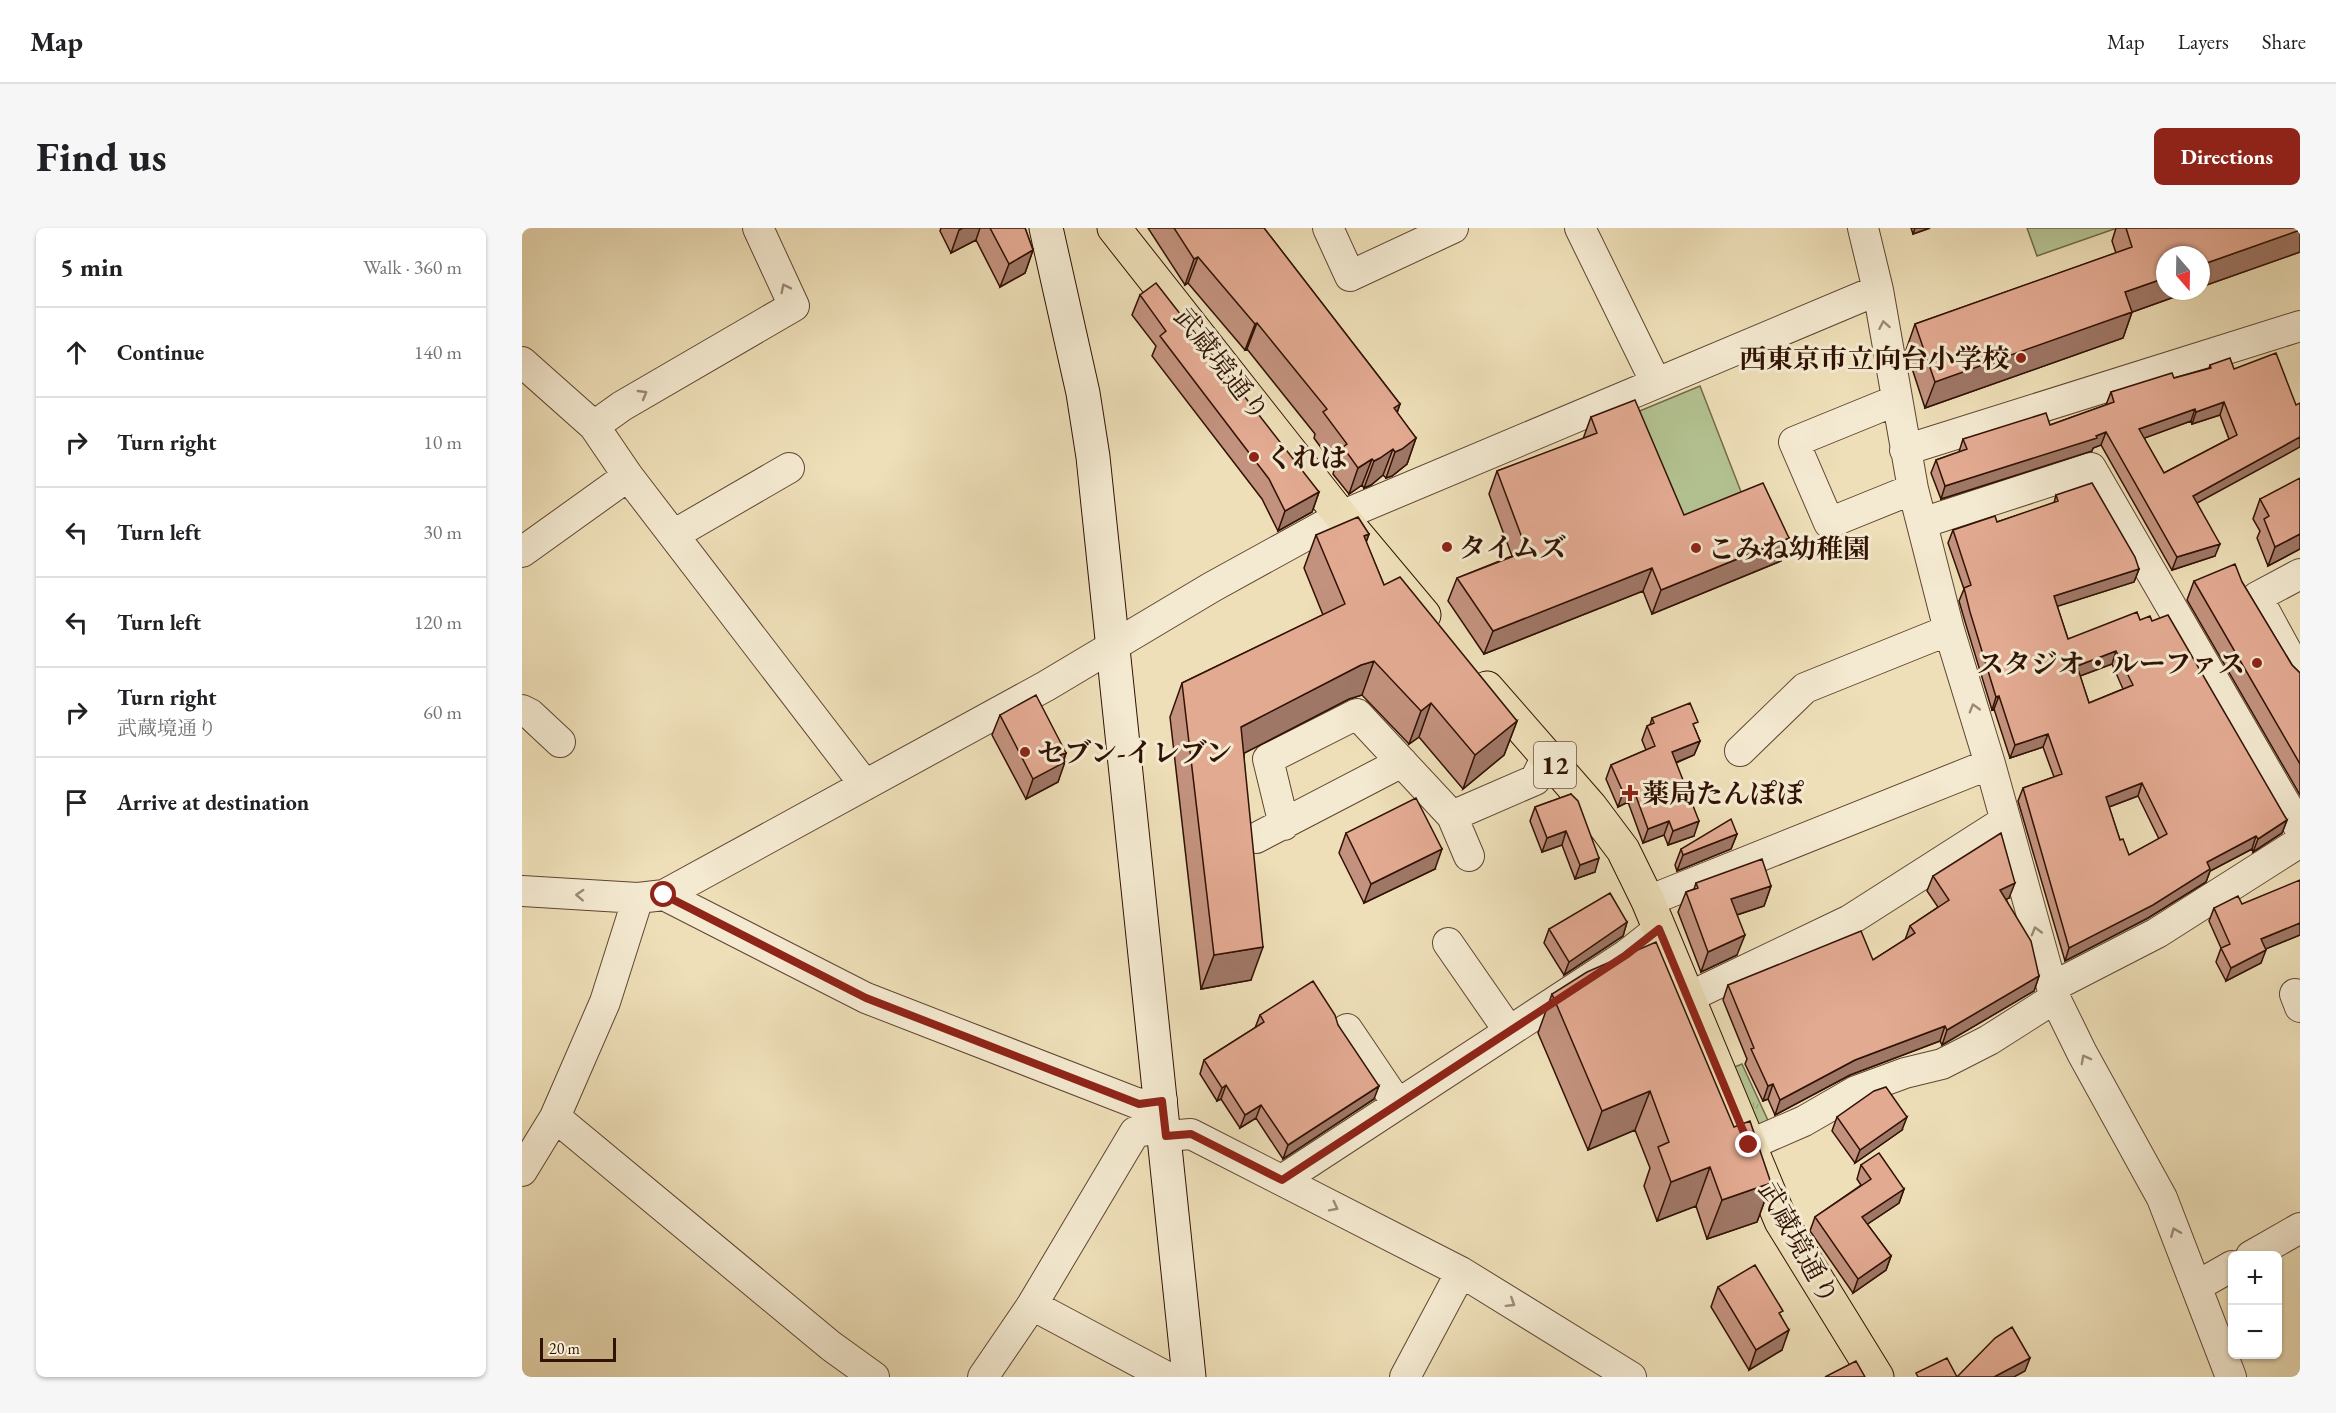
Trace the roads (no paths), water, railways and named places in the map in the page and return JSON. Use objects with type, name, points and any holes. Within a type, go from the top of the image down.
[{"type":"main road","name":"武蔵境通り","points":[[1114,228],[1341,516],[1443,638]]},
{"type":"main road","name":"武蔵境通り","points":[[1466,664],[1547,756],[1623,850],[1653,915],[1781,1221],[1877,1377]]},
{"type":"street","points":[[594,426],[622,406],[794,306],[758,228]]},
{"type":"street","points":[[1046,228],[1083,393],[1114,645],[1158,1117],[1189,1377]]},
{"type":"street","points":[[1328,228],[1350,276],[1454,228]]},
{"type":"street","points":[[1580,228],[1656,383]]},
{"type":"street","points":[[1863,228],[1878,290],[1913,489],[1949,630],[1990,764],[2053,993],[2082,1053],[2162,1198],[2231,1377]]},
{"type":"street","points":[[522,1171],[555,1117],[651,896],[865,785],[1341,516],[1878,290]]},
{"type":"street","points":[[1905,450],[2300,326]]},
{"type":"street","points":[[522,362],[594,426],[628,476],[675,534],[865,785]]},
{"type":"street","points":[[1897,400],[1794,442],[1829,523],[1913,489]]},
{"type":"street","points":[[675,534],[789,468]]},
{"type":"street","points":[[1922,523],[2091,468],[2300,829]]},
{"type":"street","points":[[522,552],[628,476]]},
{"type":"street","points":[[2300,574],[2257,597],[2300,676]]},
{"type":"street","points":[[1740,751],[1805,688],[1949,630]]},
{"type":"street","points":[[522,710],[531,714],[560,742]]},
{"type":"street","points":[[1284,825],[1268,759],[1357,714],[1452,816],[1469,856]]},
{"type":"street","points":[[1452,816],[1535,780],[1547,756]]},
{"type":"street","points":[[1256,838],[1402,762]]},
{"type":"street","points":[[1282,1180],[1626,955],[1653,915],[1990,764]]},
{"type":"street","points":[[1687,998],[1850,920],[2005,821]]},
{"type":"street","points":[[1749,1145],[1804,1121],[1856,1091],[1905,1073],[1942,1064],[1989,1040],[2053,993],[2157,933],[2300,842]]},
{"type":"street","points":[[522,891],[651,896],[866,998],[1158,1117],[1461,1272],[1627,1376]]},
{"type":"street","points":[[1448,943],[1509,1031]]},
{"type":"street","points":[[1347,1029],[1397,1103]]},
{"type":"street","points":[[555,1117],[831,1346],[874,1377]]},
{"type":"street","points":[[983,1377],[1032,1305],[1136,1132],[1158,1117]]},
{"type":"street","points":[[2260,1251],[2300,1228]]},
{"type":"street","points":[[2197,1286],[2228,1268]]},
{"type":"street","points":[[1406,1377],[1461,1272]]},
{"type":"street","points":[[1032,1305],[1167,1377]]},
{"type":"place","name":"西東京市立向台小学校","points":[[2021,358]]},
{"type":"place","name":"くれは","points":[[1254,457]]},
{"type":"place","name":"タイムズ","points":[[1447,547]]},
{"type":"place","name":"こみね幼稚園","points":[[1696,548]]},
{"type":"place","name":"スタジオ・ルーファス","points":[[2257,663]]},
{"type":"place","name":"セブン-イレブン","points":[[1025,752]]},
{"type":"place","name":"薬局たんぽぽ","points":[[1630,793]]}]
